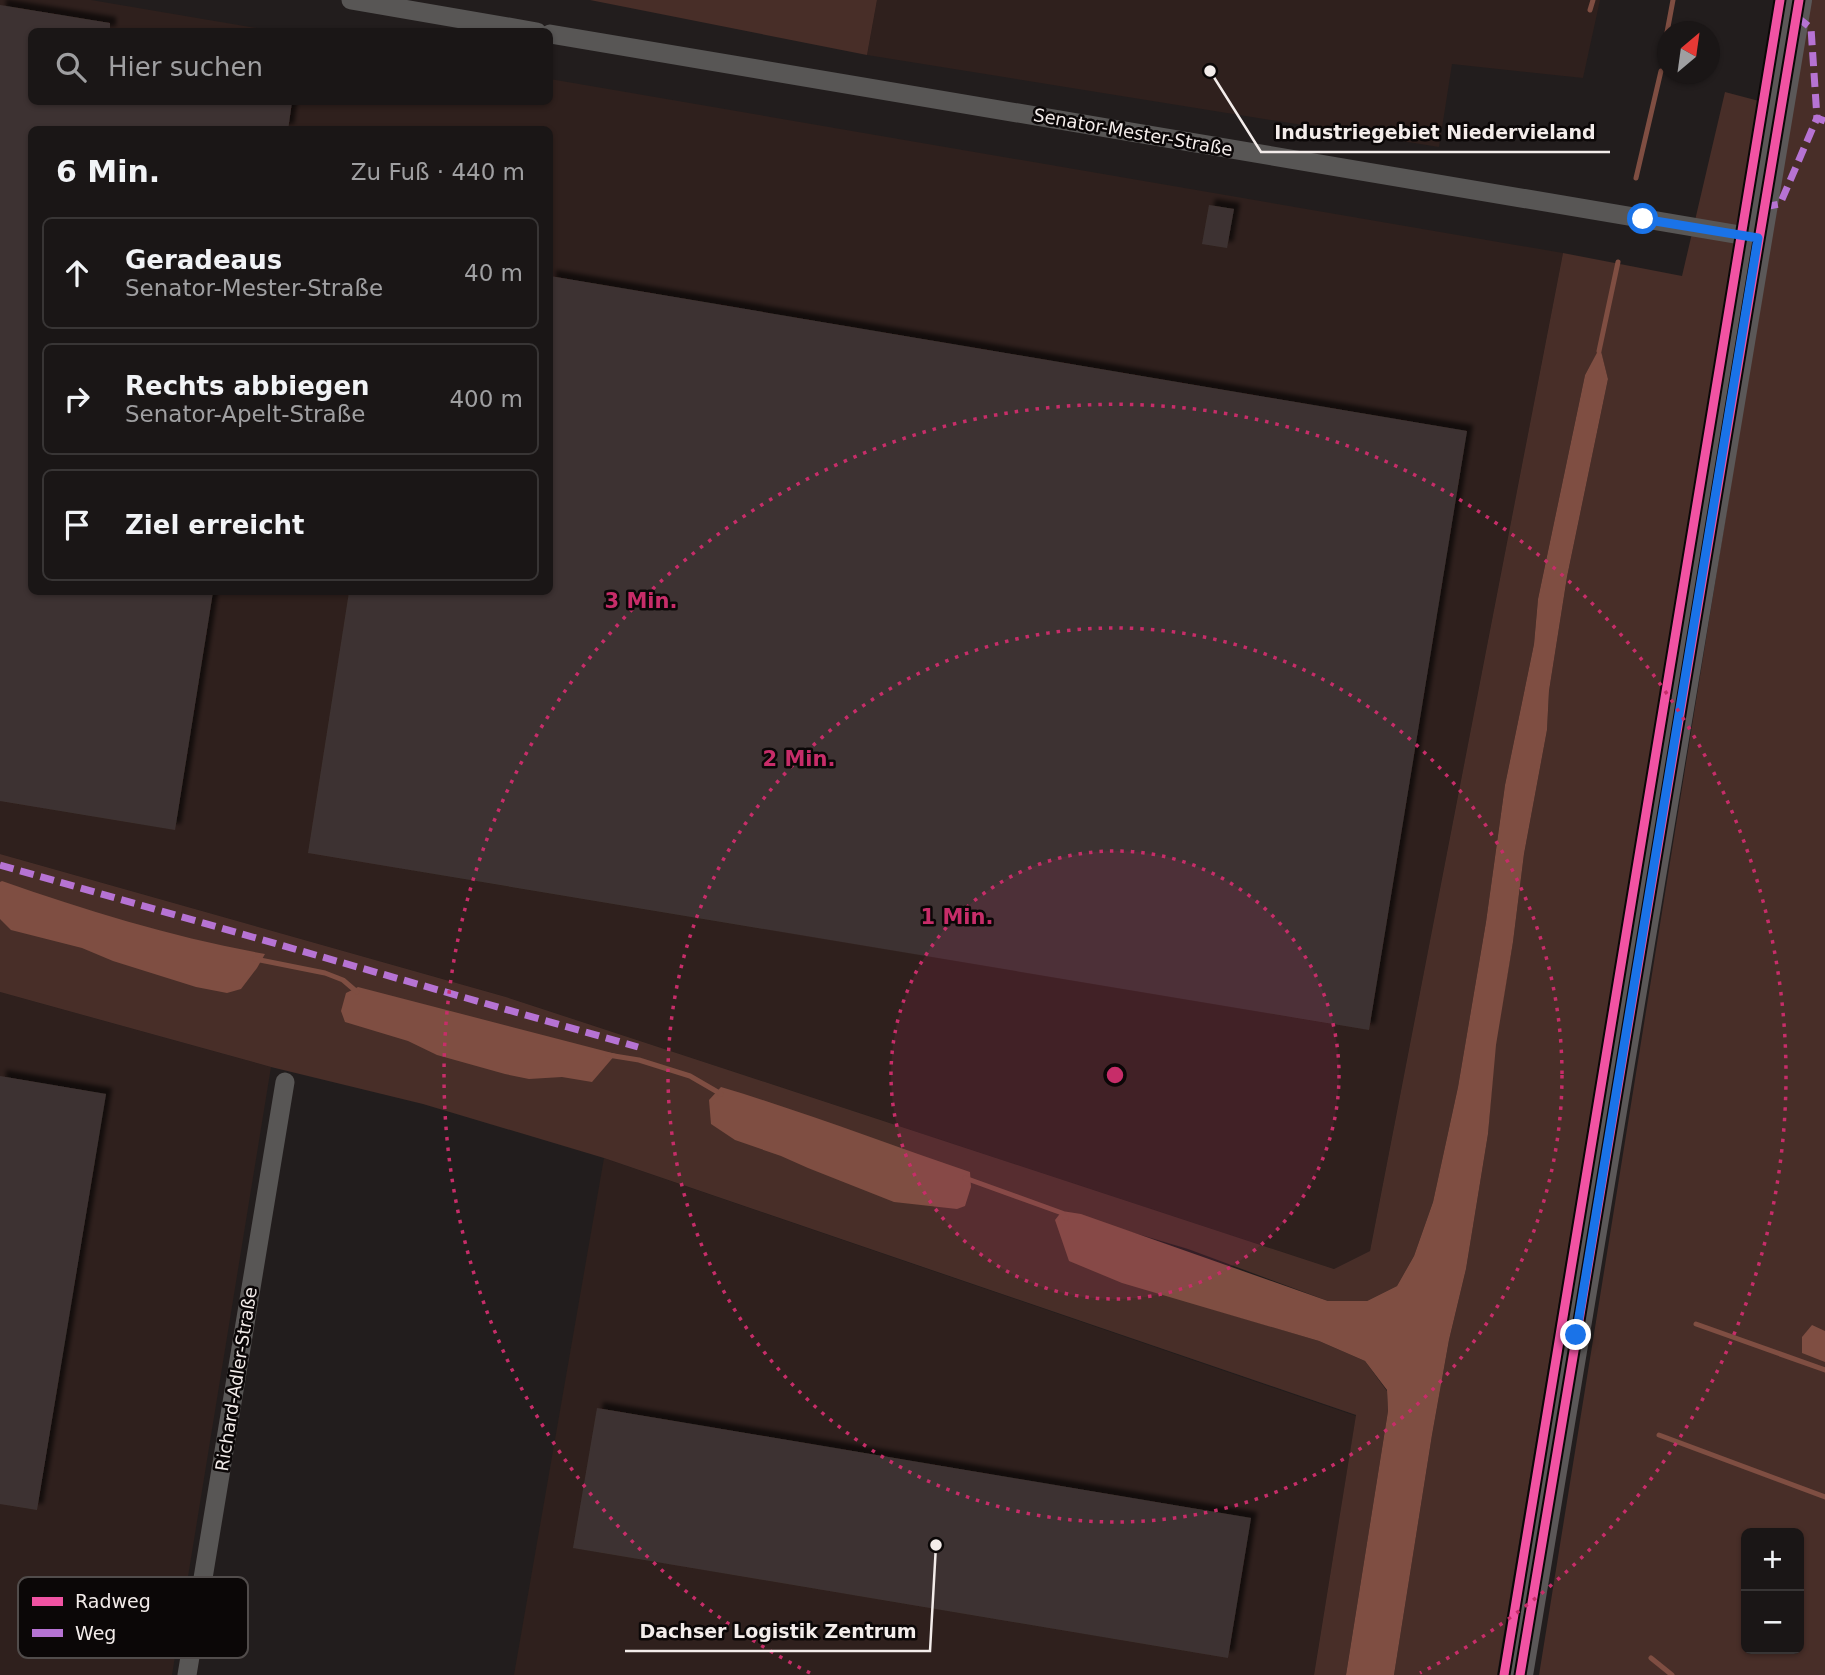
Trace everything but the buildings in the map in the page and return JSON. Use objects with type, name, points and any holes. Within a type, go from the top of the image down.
[{"type":"street","points":[[351,0],[514,28]]},
{"type":"street","points":[[1520,1675],[1799,0]]},
{"type":"street","name":"Senator-Mester-Straße","points":[[553,35],[1758,238]]},
{"type":"street","name":"Richard-Adler-Straße","points":[[203,1577],[285,1082]]},
{"type":"shaded area","points":[[0,0],[91,0],[256,28],[28,28],[28,105],[553,105],[553,80],[1563,253],[1370,1251],[1334,1269],[506,997],[0,854]]},
{"type":"shaded area","points":[[590,0],[877,0],[867,55]]},
{"type":"shaded area","points":[[877,0],[1600,0],[1583,78],[1452,64],[1439,147],[867,55]]},
{"type":"shaded area","points":[[1809,0],[1825,0],[1825,1675],[1539,1675]]},
{"type":"shaded area","points":[[1725,92],[1759,101],[1497,1675],[1394,1675],[1432,1435],[1449,1340],[1466,1269],[1488,1134],[1495,1045],[1513,942],[1524,854],[1547,730],[1549,691],[1567,577],[1608,379],[1600,348],[1585,375],[1538,599],[1534,644],[1505,785],[1486,922],[1458,1087],[1433,1202],[1414,1256],[1397,1286],[1367,1301],[1328,1301],[1188,1249],[1114,1227],[1212,1309],[1319,1341],[1365,1361],[1387,1391],[1388,1411],[1346,1675],[1314,1675],[1356,1415],[604,1158],[423,1104],[271,1067],[0,992],[0,854],[506,997],[1334,1269],[1370,1251],[1563,253],[1682,276]]},
{"type":"shaded area","points":[[1600,347],[1608,379],[1567,577],[1549,691],[1547,730],[1524,854],[1496,1045],[1488,1134],[1466,1269],[1449,1340],[1432,1435],[1394,1675],[1346,1675],[1388,1411],[1387,1390],[1365,1361],[1319,1341],[1122,1283],[1069,1261],[1055,1220],[1062,1211],[1081,1214],[1328,1301],[1367,1301],[1397,1286],[1414,1256],[1433,1202],[1458,1087],[1486,922],[1505,785],[1534,644],[1538,599],[1585,375]]},
{"type":"shaded area","points":[[2,881],[132,923],[265,954],[241,989],[227,993],[196,987],[113,961],[82,948],[11,930],[0,919]]},
{"type":"shaded area","points":[[358,987],[616,1054],[592,1082],[562,1077],[529,1079],[505,1074],[437,1055],[408,1041],[345,1022],[341,1011],[346,993]]},
{"type":"shaded area","points":[[0,992],[271,1067],[188,1577],[18,1577],[18,1658],[175,1658],[172,1675],[0,1675]]},
{"type":"shaded area","points":[[721,1087],[970,1172],[971,1187],[965,1206],[957,1209],[894,1202],[735,1140],[711,1124],[709,1100]]},
{"type":"shaded area","points":[[604,1158],[1356,1416],[1314,1675],[514,1675]]},
{"type":"shaded area","points":[[1812,1325],[1825,1331],[1825,1362],[1802,1353],[1802,1337]]},
{"type":"waterway","points":[[1590,10],[1593,0]]},
{"type":"waterway","points":[[1669,21],[1673,0]]},
{"type":"waterway","points":[[1636,178],[1658,84]]},
{"type":"waterway","points":[[1599,351],[1618,262]]},
{"type":"waterway","points":[[255,959],[325,973],[343,980],[357,992]]},
{"type":"waterway","points":[[608,1055],[639,1060],[690,1076],[721,1094]]},
{"type":"waterway","points":[[965,1178],[1062,1213],[1066,1218]]},
{"type":"waterway","points":[[1696,1324],[1825,1370]]},
{"type":"waterway","points":[[1659,1435],[1825,1497]]},
{"type":"waterway","points":[[1651,1658],[1672,1675]]},
{"type":"marked path","points":[[1797,17],[1811,28],[1817,118]]},
{"type":"marked path","points":[[1764,207],[1780,204],[1817,118],[1825,121]]},
{"type":"marked path","points":[[0,865],[638,1047]]},
{"type":"cycle path","points":[[1504,1675],[1780,0]]},
{"type":"cycle path","points":[[1520,1675],[1799,0]]},
{"type":"place","name":"Industriegebiet Niedervieland","points":[[1210,71]]},
{"type":"place","name":"Dachser Logistik Zentrum","points":[[936,1545]]},
{"type":"route","points":[[1576,1335],[1758,238],[1643,219]]}]
